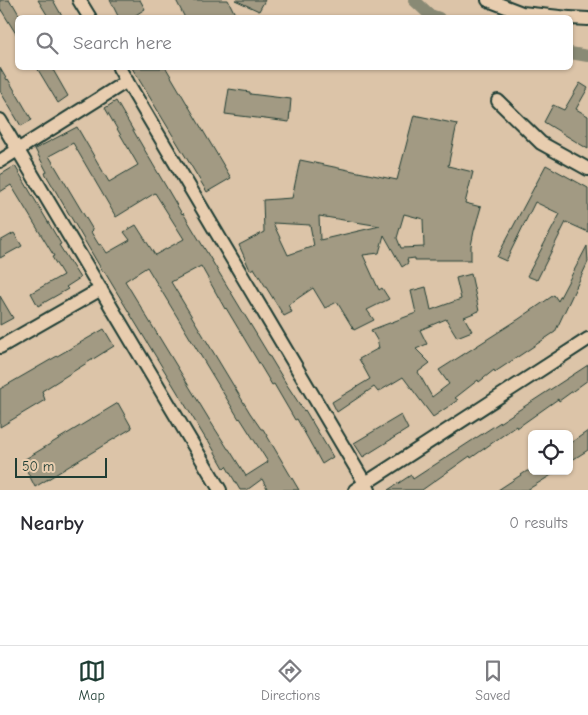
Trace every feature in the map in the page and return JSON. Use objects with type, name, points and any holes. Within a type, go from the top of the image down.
[{"type":"street","points":[[80,0],[88,15]]},
{"type":"street","points":[[488,0],[522,14],[534,15]]},
{"type":"street","points":[[573,18],[588,19]]},
{"type":"street","points":[[120,70],[363,488],[588,339]]},
{"type":"street","points":[[0,161],[127,81]]},
{"type":"street","points":[[498,101],[541,143],[588,169]]},
{"type":"street","points":[[0,120],[220,490]]},
{"type":"street","points":[[0,348],[101,289]]},
{"type":"building","points":[[0,0],[9,0],[13,4],[19,15],[15,15],[15,32],[0,8]]},
{"type":"building","points":[[38,0],[53,0],[61,15],[47,15]]},
{"type":"building","points":[[110,0],[140,0],[145,9],[136,15],[118,15]]},
{"type":"building","points":[[176,0],[228,0],[236,15],[184,15]]},
{"type":"building","points":[[235,0],[265,0],[259,11]]},
{"type":"building","points":[[0,68],[32,120],[21,126],[0,91]]},
{"type":"building","points":[[38,70],[53,70],[68,96],[58,103]]},
{"type":"building","points":[[133,70],[167,70],[231,178],[207,192]]},
{"type":"building","points":[[580,83],[588,88],[576,109],[588,116],[588,149],[544,122],[553,105],[564,110]]},
{"type":"building","points":[[229,89],[250,92],[250,94],[291,99],[289,122],[225,114]]},
{"type":"building","points":[[116,101],[182,214],[333,457],[322,464],[297,419],[295,420],[274,384],[272,385],[201,266],[171,282],[299,490],[268,490],[262,479],[247,490],[240,490],[226,466],[224,468],[207,441],[103,272],[45,173],[47,172],[35,149],[77,127],[109,182],[138,165],[105,108]],"holes":[[[73,143],[116,217],[155,193],[184,239],[155,255],[136,225],[124,232],[130,240],[107,253],[101,244],[99,245],[91,232],[93,230],[49,156]],[[147,267],[239,419],[268,462],[246,476],[125,281]]]},
{"type":"building","points":[[414,115],[457,124],[448,166],[473,172],[465,203],[481,207],[471,246],[471,260],[415,260],[415,258],[407,259],[408,263],[402,267],[384,235],[379,253],[363,255],[379,290],[382,288],[389,299],[367,310],[374,320],[354,330],[337,302],[325,308],[313,288],[288,305],[292,312],[284,316],[254,268],[250,270],[239,245],[264,232],[263,200],[292,198],[300,160],[397,180]],"holes":[[[404,214],[423,219],[424,247],[401,248],[397,238]],[[319,216],[380,226],[320,240]],[[273,223],[310,225],[314,246],[288,255]]]},
{"type":"building","points":[[546,165],[588,188],[588,232],[566,222],[537,280],[527,276],[560,214],[535,202],[506,261],[497,257]]},
{"type":"building","points":[[15,166],[61,244],[59,245],[80,278],[66,287],[68,289],[38,306],[31,293],[63,275],[52,257],[54,256],[11,185],[0,192],[0,175]]},
{"type":"building","points":[[14,233],[22,246],[0,258],[0,241]]},
{"type":"building","points":[[587,246],[588,262],[555,332],[495,372],[494,370],[479,382],[478,380],[455,398],[458,400],[433,417],[403,377],[378,392],[374,387],[337,412],[332,402],[370,379],[359,359],[379,348],[371,330],[416,313],[411,291],[426,287],[431,310],[461,299],[456,278],[471,274],[479,311],[464,317],[472,331],[457,337],[446,319],[420,330],[427,344],[416,349],[430,363],[418,372],[432,397],[449,384],[439,370],[554,295],[558,301]]},
{"type":"building","points":[[0,296],[13,318],[0,325]]},
{"type":"building","points":[[104,329],[114,346],[42,391],[45,400],[0,427],[0,389]]},
{"type":"building","points":[[588,365],[588,380],[517,428],[516,426],[471,458],[470,456],[422,490],[388,490],[411,475],[413,479]]},
{"type":"building","points":[[118,403],[132,428],[35,487],[22,461]]},
{"type":"building","points":[[401,415],[408,429],[363,457],[354,443]]},
{"type":"building","points":[[588,431],[588,450],[573,459],[573,441]]},
{"type":"building","points":[[527,471],[528,475],[551,475],[527,490],[498,490]]},
{"type":"waterway","points":[[414,0],[430,15]]},
{"type":"waterway","points":[[573,54],[588,56]]}]
